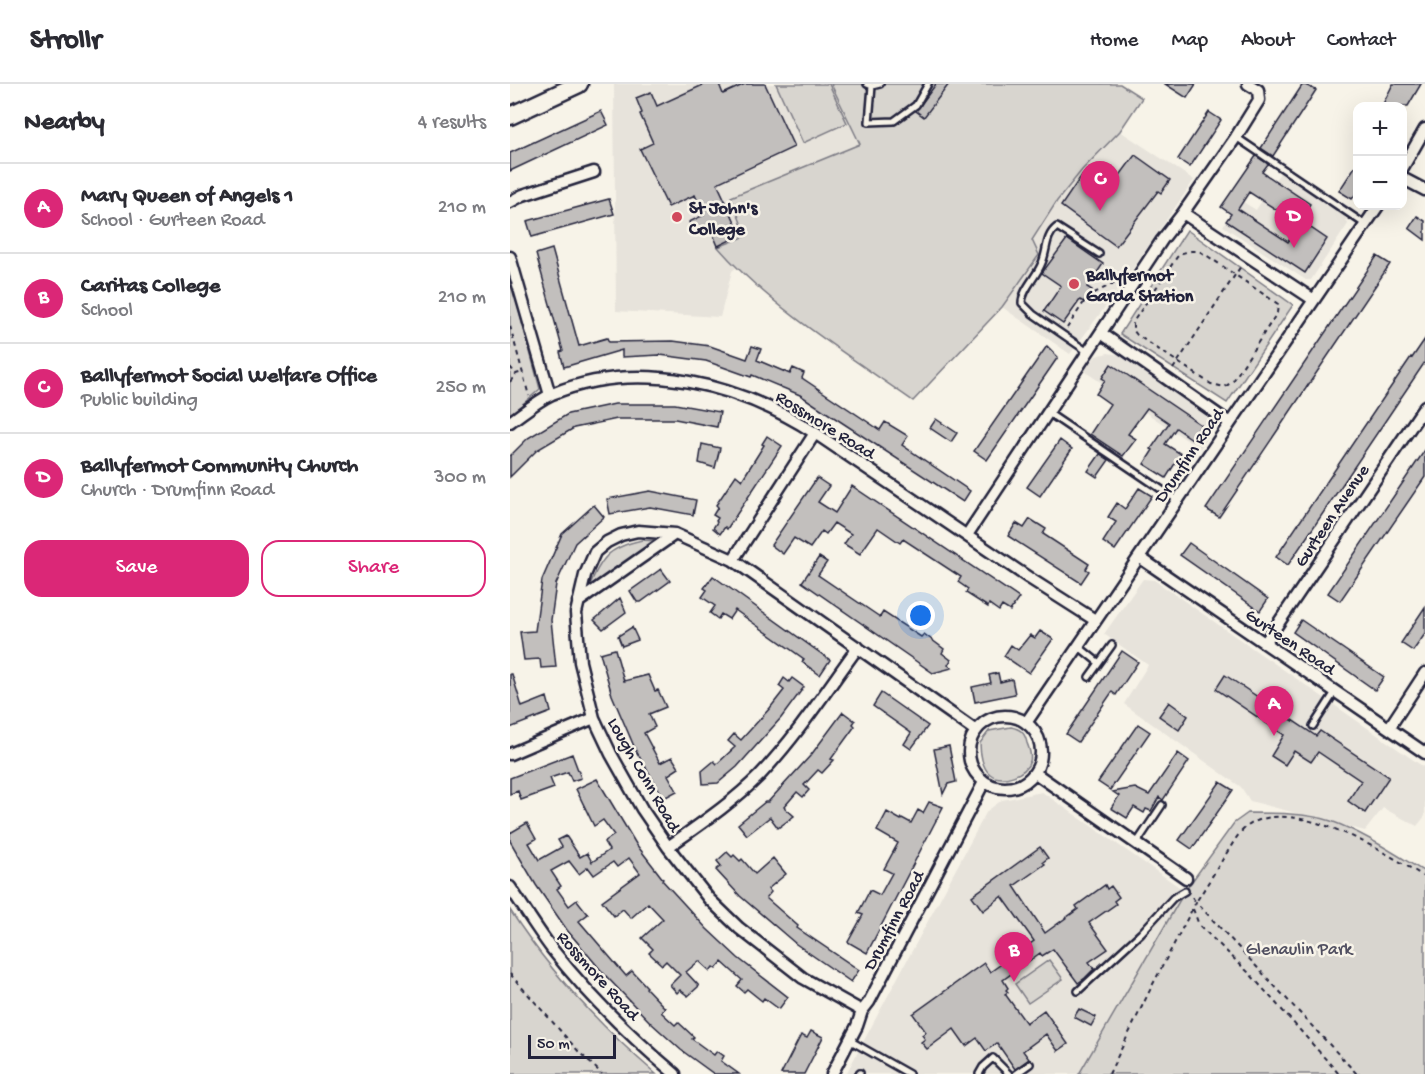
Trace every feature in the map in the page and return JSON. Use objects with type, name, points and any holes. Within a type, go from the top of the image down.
[{"type":"street","points":[[510,116],[579,84]]},
{"type":"street","points":[[967,535],[1143,269],[1236,137],[1259,100],[1258,90],[1248,84]]},
{"type":"street","points":[[1407,160],[1425,129]]},
{"type":"street","points":[[510,202],[523,195],[594,172]]},
{"type":"street","points":[[1407,181],[1425,190]]},
{"type":"street","name":"Drumfinn Road","points":[[1026,723],[1375,210]]},
{"type":"street","points":[[1183,213],[1314,300]]},
{"type":"street","points":[[510,257],[550,395]]},
{"type":"street","points":[[1101,333],[1230,423]]},
{"type":"street","name":"Rossmore Road","points":[[510,422],[550,395],[572,387],[609,379],[648,378],[683,381],[717,388],[754,400],[794,419],[1095,620]]},
{"type":"street","name":"Gurteen Avenue","points":[[1265,643],[1425,406]]},
{"type":"street","points":[[733,560],[815,433]]},
{"type":"street","name":"Lough Conn Road","points":[[861,1011],[804,978],[739,928],[709,899],[668,847],[627,783],[594,718],[580,663],[576,613],[585,575],[595,552],[607,542],[621,535],[638,531],[675,534],[733,560],[976,731]]},
{"type":"street","points":[[578,602],[675,534]]},
{"type":"street","name":"Gurteen Road","points":[[1139,557],[1425,753]]},
{"type":"street","points":[[668,847],[726,804],[757,777],[796,734],[858,647]]},
{"type":"street","points":[[1389,728],[1425,673]]},
{"type":"street","points":[[1005,716],[1026,723],[1040,741],[1042,752],[1035,773],[1027,782],[1017,787],[1005,789],[984,782],[976,773],[969,752],[976,731],[984,723],[1005,716]]},
{"type":"street","points":[[510,754],[594,718]]},
{"type":"street","points":[[1035,773],[1186,878]]},
{"type":"street","name":"Drumfinn Road","points":[[832,1074],[861,1011],[869,1002],[984,782]]},
{"type":"street","name":"Rossmore Road","points":[[510,887],[552,949],[599,1004],[675,1074]]},
{"type":"lane","points":[[880,84],[869,85],[869,122],[894,121],[916,105],[928,84]]},
{"type":"lane","points":[[1236,137],[1366,225]]},
{"type":"lane","points":[[1088,352],[1032,314],[1022,303],[1022,297],[1044,260],[1045,246],[1051,231],[1057,227],[1099,254]]},
{"type":"lane","points":[[1047,412],[1178,500]]},
{"type":"lane","points":[[1089,677],[1112,645]]},
{"type":"lane","points":[[1078,646],[1099,663]]},
{"type":"lane","points":[[1313,726],[1335,692]]},
{"type":"lane","points":[[1136,844],[1162,805]]},
{"type":"lane","points":[[1078,991],[1141,933],[1173,898],[1185,891]]},
{"type":"lane","points":[[849,1040],[909,1074]]},
{"type":"lane","points":[[980,1074],[983,1067],[993,1058],[1009,1074]]},
{"type":"lane","points":[[1016,1074],[1030,1064]]},
{"type":"path","points":[[1199,251],[1274,301],[1279,308],[1228,385],[1218,387],[1177,362],[1137,335],[1133,330],[1133,322],[1182,253],[1199,251]]},
{"type":"path","points":[[1166,378],[1247,256]]},
{"type":"path","points":[[1063,335],[1088,296],[1143,269]]},
{"type":"path","points":[[510,326],[532,406]]},
{"type":"path","points":[[510,367],[516,374]]},
{"type":"path","points":[[510,382],[516,374],[523,372]]},
{"type":"path","points":[[1109,1074],[1196,902],[1241,832],[1254,822],[1285,817],[1337,828],[1425,877]]},
{"type":"path","points":[[1185,891],[1357,1074]]},
{"type":"path","points":[[1193,908],[1199,925],[1250,974],[1340,1074]]},
{"type":"path","points":[[510,974],[580,1053],[602,1074]]},
{"type":"shaded area","name":"St John's College","points":[[614,84],[831,84],[860,144],[731,197],[747,236],[719,247],[736,268],[732,271],[720,317],[616,311]]},
{"type":"shaded area","points":[[1120,131],[1194,180],[1120,287],[1070,354],[1002,307],[1039,255],[1031,240],[1057,201],[1082,170]]},
{"type":"shaded area","points":[[1281,171],[1344,215],[1348,224],[1311,280],[1306,280],[1223,226],[1240,200],[1256,210]]},
{"type":"shaded area","points":[[1108,353],[1120,355],[1204,414],[1211,428],[1210,434],[1200,449],[1084,371],[1096,356]]},
{"type":"shaded area","points":[[1143,579],[1154,580],[1425,768],[1425,816],[1417,826],[1383,808],[1365,831],[1250,801],[1241,787],[1124,704],[1148,665],[1104,634]]},
{"type":"shaded area","points":[[1042,792],[1185,891],[1079,1074],[846,1074],[987,811],[1002,800]]},
{"type":"green space","points":[[776,84],[829,84],[847,123],[803,143]]},
{"type":"green space","points":[[831,84],[1120,84],[1142,98],[1120,131],[1082,170],[1057,201],[1032,240],[1039,255],[1002,307],[913,401],[785,310],[738,269],[718,247],[746,236],[731,197],[860,144]]},
{"type":"green space","points":[[1187,230],[1293,305],[1227,403],[1120,334]]},
{"type":"green space","points":[[510,277],[540,389],[510,415]]},
{"type":"green space","points":[[642,540],[658,541],[587,591],[607,556],[620,547]]},
{"type":"green space","points":[[1011,727],[1024,734],[1031,756],[1030,761],[1028,766],[1018,774],[1006,778],[995,777],[987,771],[983,764],[980,743],[989,731]]},
{"type":"green space","name":"Glenaulin Park","points":[[1248,813],[1301,815],[1331,821],[1367,838],[1425,872],[1425,1074],[1079,1074],[1185,891],[1234,823]]},
{"type":"green space","points":[[510,910],[525,933],[577,997],[615,1037],[656,1074],[510,1074]]},
{"type":"green space","points":[[1049,960],[1063,979],[1028,1003],[1015,984]]},
{"type":"building","points":[[705,84],[719,84],[723,94],[745,84],[765,84],[794,147],[717,183],[741,235],[718,246],[710,227],[695,234],[689,222],[704,215],[695,195],[668,207],[640,149],[653,143],[640,114],[642,113],[636,98],[651,92],[657,106]]},
{"type":"building","points":[[936,84],[949,84],[924,117],[916,111]]},
{"type":"building","points":[[1165,84],[1196,84],[1187,98]]},
{"type":"building","points":[[1303,84],[1316,90],[1273,156],[1261,148]]},
{"type":"building","points":[[1393,84],[1421,84],[1408,106],[1407,102],[1384,102]]},
{"type":"building","points":[[601,111],[608,125],[510,171],[510,153]]},
{"type":"building","points":[[1209,112],[1221,120],[1190,167],[1178,159]]},
{"type":"building","points":[[1135,155],[1170,180],[1161,193],[1158,191],[1116,246],[1061,206],[1082,175],[1107,193]]},
{"type":"building","points":[[1256,156],[1268,164],[1262,172],[1310,204],[1301,218],[1284,207],[1280,212],[1249,192],[1238,209],[1288,242],[1302,222],[1327,239],[1305,273],[1226,221],[1231,214],[1221,207]]},
{"type":"building","points":[[1353,170],[1353,198],[1339,191]]},
{"type":"building","points":[[609,199],[614,214],[532,237],[527,221]]},
{"type":"building","points":[[1417,216],[1425,221],[1425,240],[1409,228]]},
{"type":"building","points":[[1067,239],[1103,264],[1087,287],[1092,290],[1084,302],[1080,300],[1063,324],[1044,311],[1061,286],[1042,273]]},
{"type":"building","points":[[552,249],[579,346],[607,338],[609,342],[673,341],[710,346],[747,359],[752,346],[761,349],[757,360],[790,374],[793,368],[804,373],[802,378],[880,430],[885,422],[908,436],[902,445],[970,491],[963,502],[800,395],[752,375],[751,377],[706,361],[660,355],[622,357],[622,350],[564,367],[560,352],[563,351],[536,254]]},
{"type":"building","points":[[1377,256],[1390,264],[1219,517],[1206,509]]},
{"type":"building","points":[[1425,339],[1425,362],[1288,565],[1276,557]]},
{"type":"building","points":[[1047,346],[1058,357],[987,460],[974,451]]},
{"type":"building","points":[[1111,364],[1201,425],[1192,439],[1176,428],[1165,444],[1181,454],[1166,478],[1144,464],[1153,450],[1151,449],[1169,423],[1147,408],[1128,434],[1136,439],[1123,456],[1090,434],[1110,404],[1096,394]]},
{"type":"building","points":[[615,404],[675,404],[720,412],[717,427],[675,419],[617,419],[574,428],[537,450],[510,477],[510,456],[528,438],[568,414]]},
{"type":"building","points":[[936,419],[957,433],[951,442],[930,428]]},
{"type":"building","points":[[767,436],[782,446],[727,529],[725,527],[720,534],[713,528],[718,518],[713,515],[718,507],[716,505],[736,475],[742,480],[764,445],[762,444]]},
{"type":"building","points":[[1060,440],[1072,449],[1040,496],[1027,487]]},
{"type":"building","points":[[702,444],[720,448],[715,468],[699,463]]},
{"type":"building","points":[[1425,450],[1425,477],[1340,601],[1328,593]]},
{"type":"building","points":[[1100,454],[1109,460],[1097,477],[1088,471]]},
{"type":"building","points":[[817,478],[829,486],[818,502],[835,513],[852,486],[1019,598],[1010,611],[1002,606],[999,611],[989,604],[988,607],[966,593],[968,589],[958,582],[961,577],[903,539],[900,543],[878,528],[860,554],[844,544],[851,534],[834,523],[826,534],[822,531],[810,548],[794,538],[783,554],[771,545]]},
{"type":"building","points":[[1139,488],[1152,496],[1115,550],[1103,542],[1116,522],[1108,517],[1117,503],[1125,509]]},
{"type":"building","points":[[650,491],[696,500],[693,515],[650,507],[610,514],[607,499]]},
{"type":"building","points":[[594,505],[604,517],[575,543],[556,584],[551,620],[556,667],[541,668],[540,659],[524,660],[520,632],[535,631],[542,580],[562,534]]},
{"type":"building","points":[[1030,519],[1046,529],[1043,534],[1089,564],[1086,569],[1089,571],[1081,583],[1008,536],[1016,523],[1024,528]]},
{"type":"building","points":[[1189,543],[1268,599],[1260,611],[1180,555]]},
{"type":"building","points":[[819,557],[827,562],[818,575],[880,617],[883,612],[921,637],[924,634],[944,649],[942,653],[951,660],[948,665],[952,668],[933,673],[802,582]]},
{"type":"building","points":[[661,569],[670,581],[641,602],[637,602],[630,591]]},
{"type":"building","points":[[713,576],[830,660],[820,675],[802,662],[804,659],[735,610],[729,619],[721,614],[718,619],[710,613],[715,606],[702,597],[707,590],[704,588]]},
{"type":"building","points":[[620,598],[626,612],[603,629],[594,620]]},
{"type":"building","points":[[1425,607],[1425,634],[1413,651],[1401,643]]},
{"type":"building","points":[[1301,620],[1384,677],[1375,690],[1293,632]]},
{"type":"building","points":[[632,627],[638,640],[622,646],[618,636]]},
{"type":"building","points":[[1040,631],[1053,639],[1029,673],[1004,656],[1011,645],[1018,650],[1030,635],[1035,638]]},
{"type":"building","points":[[615,649],[624,681],[648,675],[666,707],[649,714],[655,727],[644,733],[660,763],[672,757],[679,768],[668,775],[677,791],[664,798],[636,751],[612,695],[600,653]]},
{"type":"building","points":[[1122,651],[1138,662],[1116,695],[1112,692],[1078,742],[1066,734]]},
{"type":"building","points":[[998,673],[1000,682],[1012,679],[1015,694],[975,702],[972,687],[991,683],[989,675]]},
{"type":"building","points":[[510,674],[512,674],[522,707],[547,697],[551,712],[510,728]]},
{"type":"building","points":[[1225,675],[1316,736],[1320,731],[1389,777],[1365,813],[1348,801],[1361,781],[1318,752],[1311,762],[1294,751],[1285,765],[1271,756],[1284,735],[1216,689]]},
{"type":"building","points":[[784,678],[789,682],[792,678],[804,687],[781,718],[737,767],[718,783],[703,784],[702,771],[714,761],[717,764],[735,747],[728,741],[734,734],[741,740],[770,708],[784,690],[779,686]]},
{"type":"building","points":[[881,693],[928,726],[911,749],[904,744],[911,733],[873,706]]},
{"type":"building","points":[[1169,702],[1188,716],[1179,730],[1159,716]]},
{"type":"building","points":[[843,712],[855,721],[853,724],[855,726],[831,759],[834,760],[822,773],[818,770],[804,785],[809,790],[803,797],[797,792],[784,807],[794,816],[778,828],[770,817],[747,835],[738,824],[768,802],[811,755]]},
{"type":"building","points":[[1138,724],[1150,732],[1110,790],[1098,782]]},
{"type":"building","points":[[949,746],[956,782],[948,784],[943,794],[934,749]]},
{"type":"building","points":[[1178,753],[1189,761],[1163,800],[1159,797],[1151,811],[1146,809],[1144,813],[1134,807],[1127,818],[1111,808],[1119,796],[1113,792],[1135,788],[1149,795]]},
{"type":"building","points":[[572,754],[581,778],[572,781],[568,772],[550,778],[554,788],[521,800],[518,791],[510,794],[510,778]]},
{"type":"building","points":[[597,779],[636,844],[662,880],[707,929],[738,958],[788,997],[779,1009],[764,998],[762,1001],[747,989],[744,992],[737,986],[742,980],[722,962],[716,969],[713,967],[710,971],[699,961],[686,972],[699,986],[688,996],[680,990],[677,993],[670,985],[680,975],[666,961],[662,965],[649,953],[653,949],[642,938],[663,919],[648,903],[631,918],[623,909],[614,916],[602,901],[640,873],[629,858],[617,867],[613,862],[594,875],[588,867],[579,874],[569,861],[551,871],[561,886],[557,889],[569,906],[577,900],[588,914],[579,921],[626,976],[632,971],[647,987],[665,1008],[661,1012],[675,1025],[678,1022],[694,1037],[692,1039],[714,1055],[717,1051],[724,1056],[721,1061],[739,1074],[714,1074],[681,1050],[651,1023],[605,975],[567,930],[536,885],[510,841],[510,833],[527,823],[536,839],[529,843],[539,860],[562,847],[558,840],[566,836],[580,857],[587,853],[592,862],[609,850],[604,842],[614,835],[603,820],[594,826],[576,789]]},
{"type":"building","points":[[1220,782],[1233,790],[1192,849],[1179,840]]},
{"type":"building","points":[[929,802],[943,807],[867,953],[848,942],[863,915],[858,913],[870,890],[880,895],[892,873],[884,869],[898,843],[877,831],[887,812],[911,823],[918,810],[923,813]]},
{"type":"building","points":[[1040,847],[1048,858],[1043,862],[1045,864],[1014,886],[1045,933],[1078,909],[1076,906],[1105,885],[1107,889],[1111,886],[1119,897],[1114,901],[1116,904],[1089,923],[1108,949],[1089,962],[1094,969],[1085,978],[1078,983],[1053,949],[1042,956],[1040,953],[1003,980],[1008,988],[1005,994],[1026,1023],[1044,1010],[1068,1044],[1058,1051],[1046,1034],[1023,1051],[1029,1059],[1015,1069],[997,1043],[986,1051],[977,1038],[966,1046],[954,1029],[927,1049],[921,1042],[925,1039],[922,1035],[926,1032],[913,1014],[984,963],[990,972],[1034,941],[1002,896],[983,911],[972,896]]},
{"type":"building","points":[[727,852],[740,861],[742,859],[755,874],[773,858],[786,874],[768,889],[771,892],[766,898],[798,926],[797,928],[859,970],[851,982],[796,944],[740,896],[716,870],[721,866],[717,861]]},
{"type":"building","points":[[1079,1009],[1096,1017],[1091,1026],[1074,1017]]},
{"type":"building","points":[[811,1031],[823,1037],[804,1074],[781,1074],[801,1035],[807,1038]]},
{"type":"place","name":"Ballyfermot Social Welfare Office","points":[[1100,211]]},
{"type":"place","name":"St John's College","points":[[677,217]]},
{"type":"place","name":"Ballyfermot Community Church","points":[[1294,248]]},
{"type":"place","name":"Ballyfermot Garda Station","points":[[1074,284]]},
{"type":"place","name":"Mary Queen of Angels 1","points":[[1274,736]]},
{"type":"place","name":"Caritas College","points":[[1014,982]]}]
